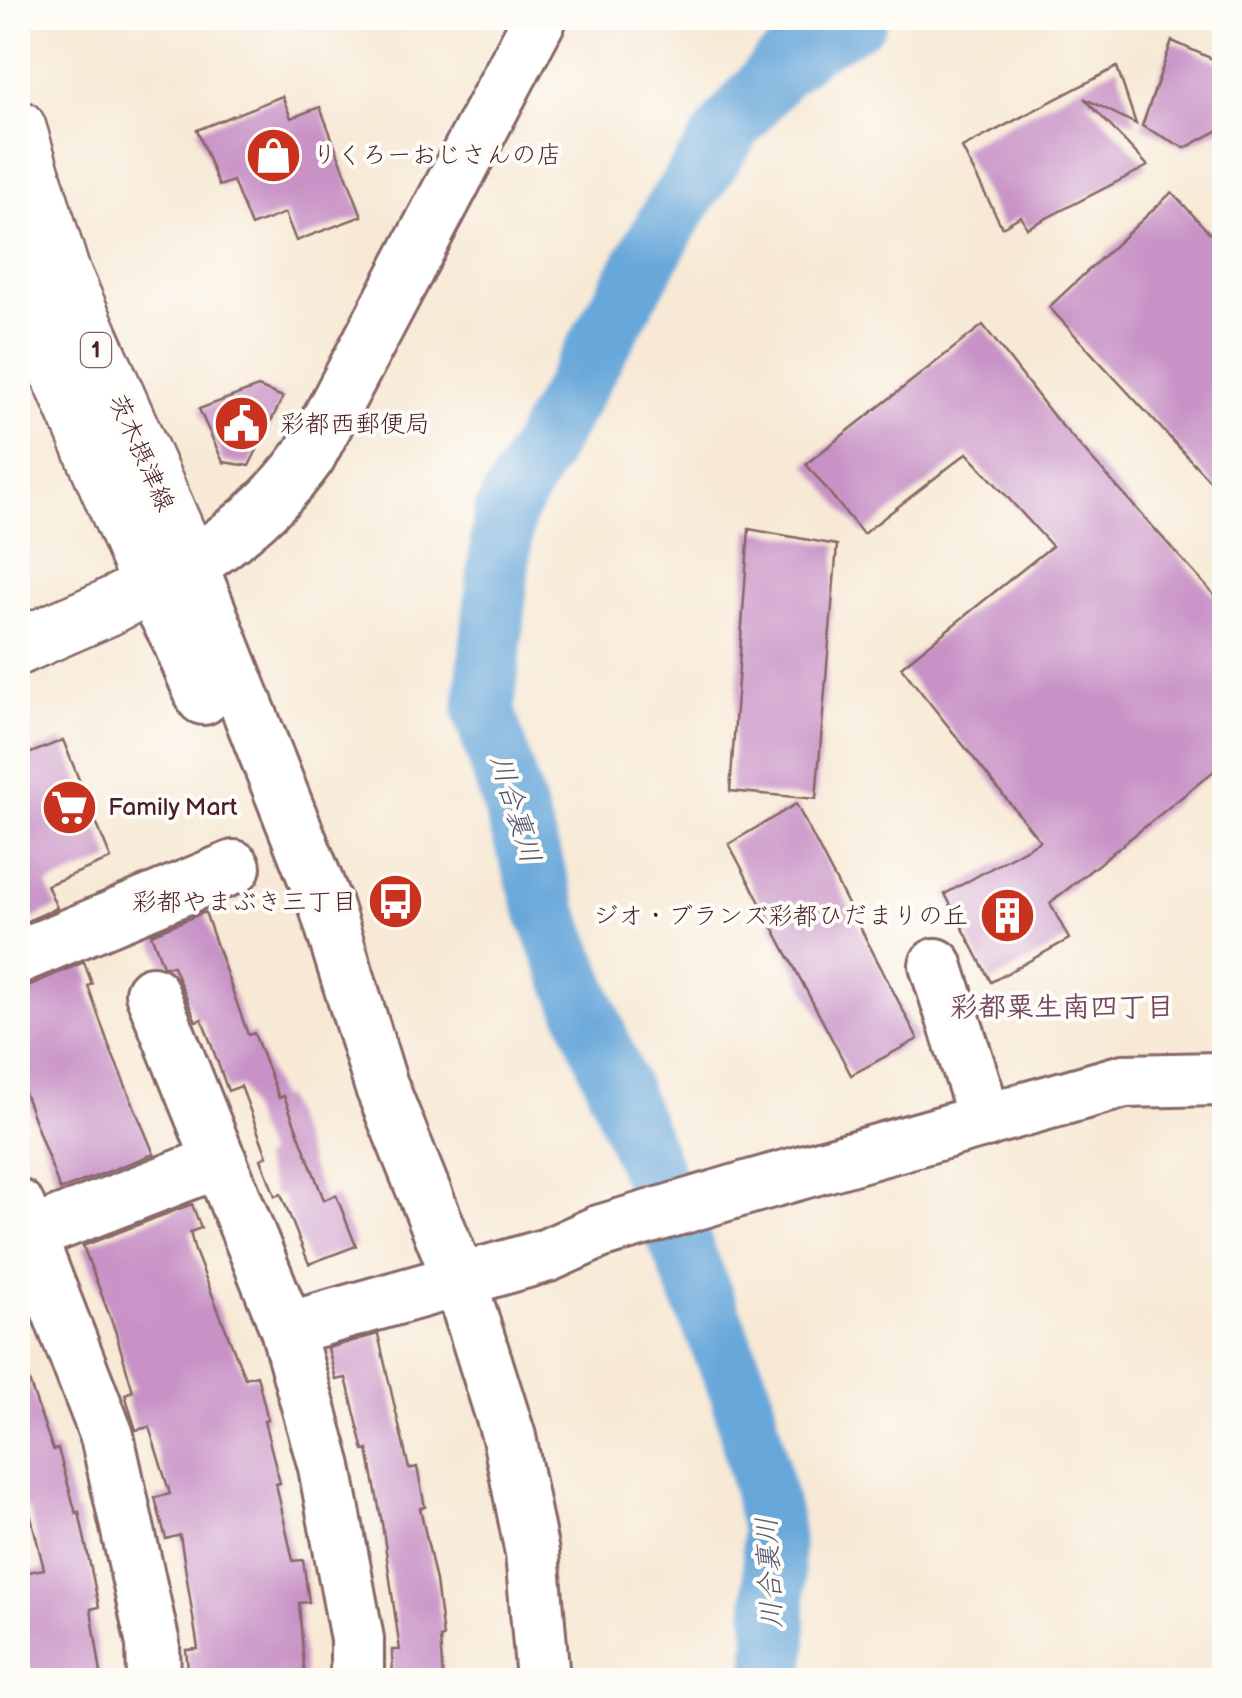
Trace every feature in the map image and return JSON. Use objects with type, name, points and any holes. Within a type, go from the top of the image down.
[{"type":"main road","name":"茨木摂津線","points":[[18,128],[61,270],[171,576]]},
{"type":"main road","name":"茨木摂津線","points":[[18,278],[171,576]]},
{"type":"main road","points":[[18,647],[171,576]]},
{"type":"street","points":[[540,18],[309,456],[285,490],[240,533],[171,576],[177,636],[294,918],[382,1085],[460,1281],[509,1437],[532,1553],[543,1680]]},
{"type":"street","points":[[18,958],[234,867]]},
{"type":"street","points":[[936,964],[986,1121]]},
{"type":"street","points":[[152,994],[288,1329],[325,1467],[357,1639],[358,1680]]},
{"type":"street","points":[[288,1329],[548,1256],[599,1232],[750,1186],[1124,1082],[1223,1077]]},
{"type":"street","points":[[154,1680],[153,1644],[107,1436],[21,1227],[220,1161]]},
{"type":"building","points":[[1172,41],[1224,64],[1224,127],[1185,148],[1142,126]]},
{"type":"building","points":[[1117,67],[1136,124],[1084,98],[1148,166],[1027,228],[1021,216],[1002,227],[962,148]]},
{"type":"building","name":"りくろーおじさんの店","points":[[282,96],[291,118],[320,107],[362,216],[296,241],[285,213],[251,226],[233,181],[219,186],[197,130]]},
{"type":"building","points":[[1172,192],[1224,249],[1224,496],[1049,307]]},
{"type":"building","points":[[983,325],[1055,418],[1224,606],[1224,763],[1050,903],[1069,939],[991,982],[945,894],[1040,841],[901,667],[1052,546],[967,453],[863,534],[806,464]]},
{"type":"building","points":[[258,387],[283,397],[249,466],[223,462],[199,409]]},
{"type":"building","points":[[749,529],[837,545],[816,799],[730,791]]},
{"type":"building","points":[[63,740],[111,859],[47,885],[57,908],[18,925],[18,758]]},
{"type":"building","points":[[796,804],[918,1039],[851,1075],[729,844]]},
{"type":"building","points":[[205,912],[248,1035],[254,1033],[279,1098],[284,1096],[324,1200],[336,1195],[356,1246],[309,1264],[281,1194],[275,1196],[261,1159],[267,1156],[241,1086],[228,1091],[202,1019],[196,1021],[173,966],[163,966],[151,934]]},
{"type":"building","points":[[84,962],[92,984],[88,986],[109,1046],[154,1154],[60,1190],[18,1076],[18,986],[30,985]]},
{"type":"building","points":[[192,1204],[201,1228],[190,1232],[195,1251],[245,1378],[257,1375],[293,1561],[303,1560],[309,1602],[299,1603],[305,1680],[189,1680],[186,1650],[198,1649],[180,1535],[166,1539],[155,1498],[170,1494],[149,1427],[136,1430],[125,1394],[133,1391],[83,1246]]},
{"type":"building","points":[[378,1334],[409,1469],[417,1467],[425,1507],[420,1508],[436,1581],[443,1637],[443,1680],[393,1680],[392,1650],[400,1650],[368,1450],[364,1451],[346,1378],[336,1380],[328,1348]]},
{"type":"building","points":[[22,1361],[53,1450],[58,1449],[76,1513],[79,1512],[99,1607],[91,1609],[102,1680],[18,1680],[18,1574],[44,1569],[29,1509],[25,1510],[18,1484],[18,1362]]},
{"type":"waterway","name":"川合裏川","points":[[773,1680],[776,1644],[772,1526],[741,1393],[549,918],[484,711],[504,514],[676,208],[733,124],[777,72],[808,45],[857,18]]},
{"type":"place","name":"りくろーおじさんの店","points":[[273,155]]},
{"type":"place","name":"彩都西郵便局","points":[[241,424]]},
{"type":"place","name":"Family Mart","points":[[69,807]]},
{"type":"place","name":"彩都やまぶき三丁目","points":[[396,902]]},
{"type":"place","name":"ジオ・ブランズ彩都ひだまりの丘","points":[[1007,916]]},
{"type":"district","name":"彩都粟生南四丁目","points":[[1062,1007]]}]
